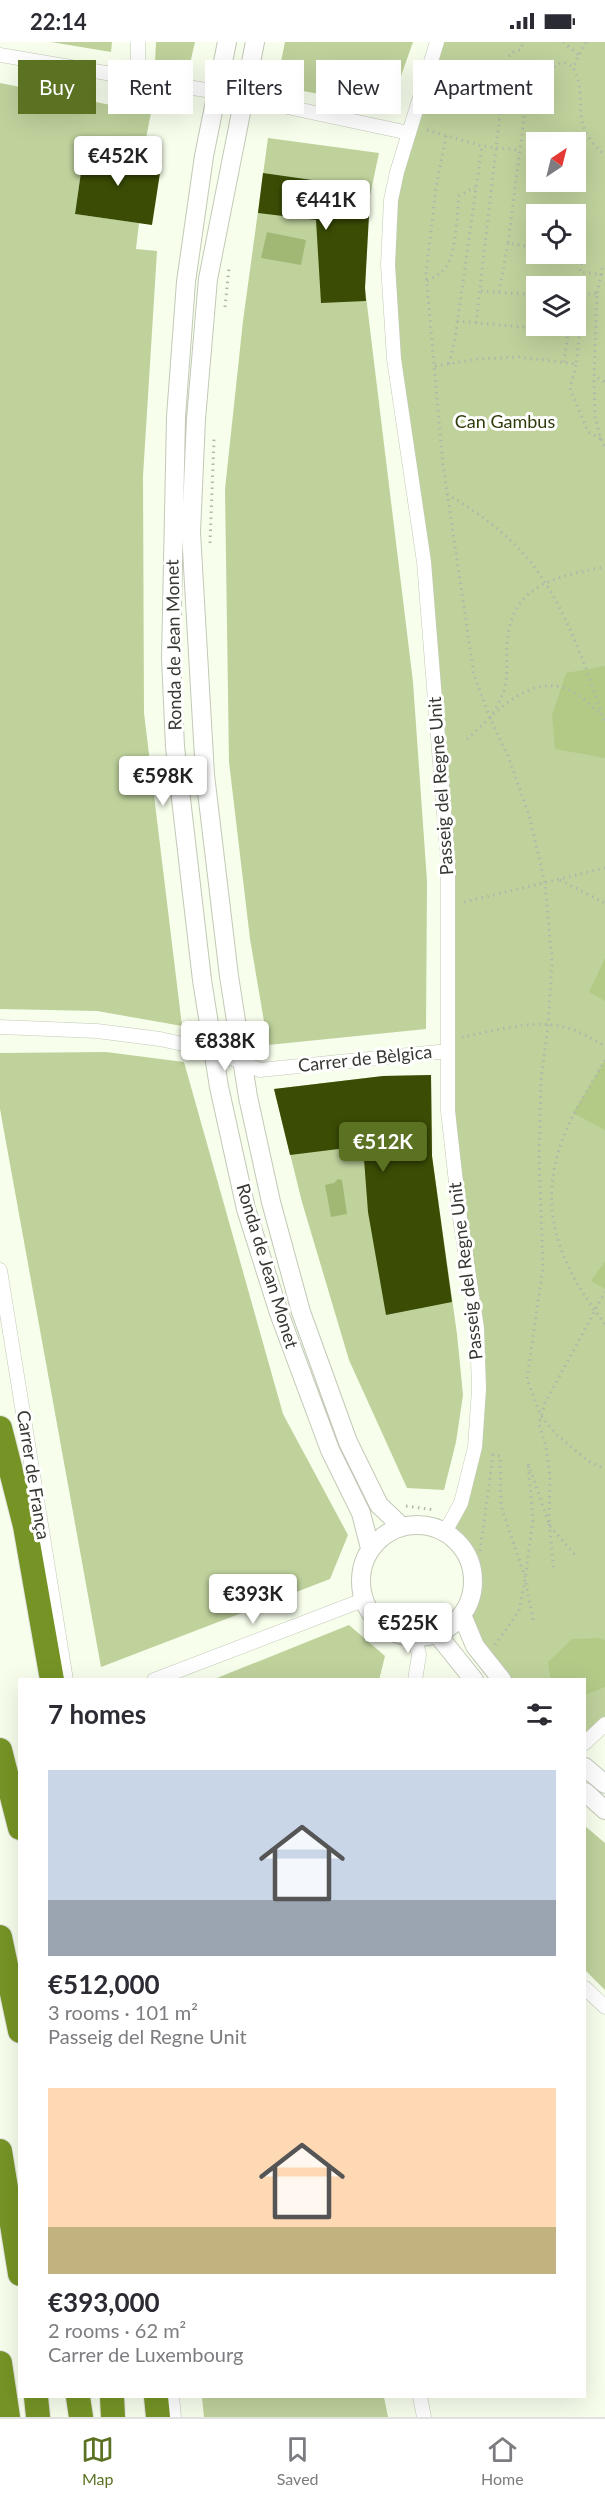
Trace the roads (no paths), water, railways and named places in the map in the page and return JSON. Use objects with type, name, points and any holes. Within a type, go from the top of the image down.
[{"type":"highway","points":[[0,1428],[25,1526],[52,1678]]},
{"type":"highway","points":[[0,1750],[18,1820]]},
{"type":"highway","points":[[0,1937],[18,2022]]},
{"type":"highway","points":[[0,2151],[18,2262]]},
{"type":"highway","points":[[0,2363],[8,2417]]},
{"type":"highway","points":[[36,2398],[38,2417]]},
{"type":"highway","points":[[78,2398],[81,2417]]},
{"type":"highway","points":[[112,2398],[113,2417]]},
{"type":"highway","points":[[156,2398],[158,2417]]},
{"type":"street","points":[[138,42],[138,60]]},
{"type":"street","name":"Ronda de Jean Monet","points":[[223,60],[227,42]]},
{"type":"street","name":"Ronda de Jean Monet","points":[[251,60],[255,42]]},
{"type":"street","name":"Passeig del Regne Unit","points":[[437,42],[391,200],[388,265],[394,359],[424,562],[448,863],[448,1111],[459,1218],[477,1328],[479,1389],[475,1448],[461,1503],[445,1532]]},
{"type":"street","points":[[0,55],[108,73]]},
{"type":"street","points":[[304,111],[409,133]]},
{"type":"street","name":"Ronda de Jean Monet","points":[[213,114],[204,156],[186,282],[176,417],[171,658],[175,747],[186,850],[214,1051],[246,1209],[283,1324],[330,1450],[361,1513],[370,1548]]},
{"type":"street","name":"Ronda de Jean Monet","points":[[240,114],[208,279],[196,419],[191,532],[205,775],[229,976],[243,1063],[271,1202],[301,1312],[348,1442],[379,1504],[401,1526]]},
{"type":"street","name":"Carrer de Bèlgica","points":[[0,1027],[97,1031],[160,1040],[214,1051],[260,1070],[448,1051]]},
{"type":"street","name":"Carrer de França","points":[[0,1270],[66,1678]]},
{"type":"street","points":[[424,1524],[445,1532],[462,1546],[470,1562],[474,1581],[471,1598],[462,1616],[437,1634],[415,1637],[399,1635],[383,1627],[371,1615],[363,1600],[360,1582],[362,1564],[370,1548],[384,1534],[401,1526],[424,1524]]},
{"type":"street","points":[[159,1678],[363,1600]]},
{"type":"street","points":[[462,1616],[475,1646],[500,1678]]},
{"type":"street","points":[[437,1634],[472,1678]]},
{"type":"street","points":[[415,1637],[419,1655],[415,1678]]},
{"type":"street","points":[[586,1742],[605,1724]]},
{"type":"street","points":[[586,1768],[605,1784]]},
{"type":"street","points":[[586,1793],[605,1810]]},
{"type":"street","points":[[586,1989],[605,2007]]},
{"type":"street","points":[[172,2398],[174,2417]]},
{"type":"street","points":[[420,2398],[424,2417]]},
{"type":"park label","name":"Can Gambus","points":[[505,422]]}]
